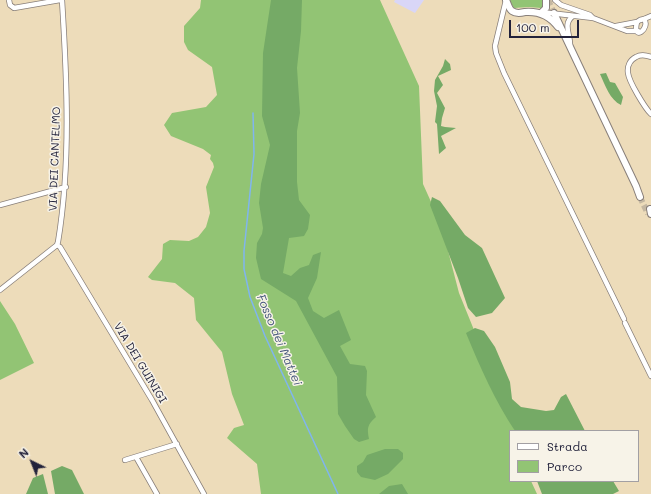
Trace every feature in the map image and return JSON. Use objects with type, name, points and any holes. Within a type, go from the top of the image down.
[{"type":"street","points":[[9,0],[10,5],[14,8],[61,0]]},
{"type":"street","name":"VIA DEI CANTELMO","points":[[57,245],[66,187],[66,70],[61,0]]},
{"type":"street","points":[[506,0],[513,12],[554,13],[593,18],[619,28],[642,33],[647,32],[650,23],[644,19]]},
{"type":"street","points":[[506,0],[495,48],[504,73],[651,376]]},
{"type":"street","points":[[540,12],[546,8],[546,0]]},
{"type":"street","points":[[555,0],[561,5],[590,15],[593,18]]},
{"type":"street","points":[[540,12],[552,20],[564,35]]},
{"type":"street","points":[[554,13],[641,195]]},
{"type":"street","points":[[570,48],[571,41],[567,24],[573,16]]},
{"type":"street","points":[[616,26],[637,22],[651,16]]},
{"type":"street","points":[[637,22],[636,27],[638,31]]},
{"type":"street","points":[[651,57],[643,55],[635,57],[628,64],[627,71],[643,104],[651,114]]},
{"type":"street","points":[[0,205],[66,187]]},
{"type":"street","points":[[0,290],[57,245]]},
{"type":"street","name":"VIA DEI GUINIGI","points":[[57,245],[60,247],[126,356],[204,494]]},
{"type":"street","points":[[125,460],[177,444]]},
{"type":"street","points":[[136,457],[157,494]]},
{"type":"shaded area","points":[[395,0],[424,0],[415,13],[394,2]]},
{"type":"green space","points":[[201,0],[380,0],[419,86],[423,184],[441,224],[459,293],[515,430],[509,430],[509,482],[531,482],[537,494],[261,494],[257,464],[227,438],[234,428],[244,425],[232,394],[222,352],[196,320],[194,298],[175,283],[152,280],[148,277],[162,259],[163,244],[170,240],[189,241],[198,237],[206,227],[210,213],[206,187],[214,167],[210,159],[211,155],[203,149],[171,136],[164,125],[172,113],[206,107],[217,95],[212,67],[188,50],[184,42],[184,26],[200,8]]},
{"type":"green space","points":[[271,0],[302,0],[301,31],[297,68],[300,113],[297,131],[297,182],[299,200],[310,215],[308,229],[304,236],[289,238],[283,273],[291,276],[300,268],[309,265],[313,255],[321,252],[317,278],[308,298],[313,311],[324,318],[339,310],[351,340],[340,346],[350,364],[365,366],[367,371],[366,395],[376,417],[368,427],[369,439],[359,442],[354,439],[338,414],[337,377],[296,301],[261,279],[256,258],[257,243],[262,234],[263,228],[259,203],[261,184],[270,145],[262,116],[263,53]]},
{"type":"green space","points":[[509,0],[544,0],[544,6],[541,8],[514,8]]},
{"type":"green space","points":[[445,59],[450,64],[451,70],[438,76],[443,85],[437,93],[445,108],[441,126],[456,128],[441,136],[446,148],[439,154],[437,124],[435,122],[437,106],[434,91],[435,80],[443,66]]},
{"type":"green space","points":[[606,73],[610,82],[615,83],[623,97],[621,105],[611,96],[600,74]]},
{"type":"green space","points":[[432,197],[440,201],[465,235],[482,248],[505,298],[492,313],[476,317],[468,308],[430,205]]},
{"type":"green space","points":[[0,301],[15,324],[34,363],[0,380]]},
{"type":"green space","points":[[475,328],[484,331],[495,347],[510,382],[512,399],[521,407],[546,411],[554,410],[561,397],[566,394],[584,430],[514,430],[488,384],[466,333]]},
{"type":"green space","points":[[385,449],[398,449],[403,453],[403,459],[388,474],[375,480],[361,477],[357,472],[357,466],[363,462],[367,455]]},
{"type":"green space","points":[[62,466],[72,470],[84,494],[55,494],[51,471]]},
{"type":"green space","points":[[43,474],[48,494],[26,494],[33,478]]},
{"type":"green space","points":[[537,482],[614,482],[619,491],[613,494],[542,494]]},
{"type":"green space","points":[[402,484],[408,494],[379,494],[389,486]]},
{"type":"waterway","name":"Fosso dei Mattei","points":[[253,113],[254,154],[244,251],[244,269],[250,297],[265,336],[338,494]]},
{"type":"tunnel","points":[[548,0],[554,13]]},
{"type":"tunnel","points":[[640,197],[648,214]]}]
